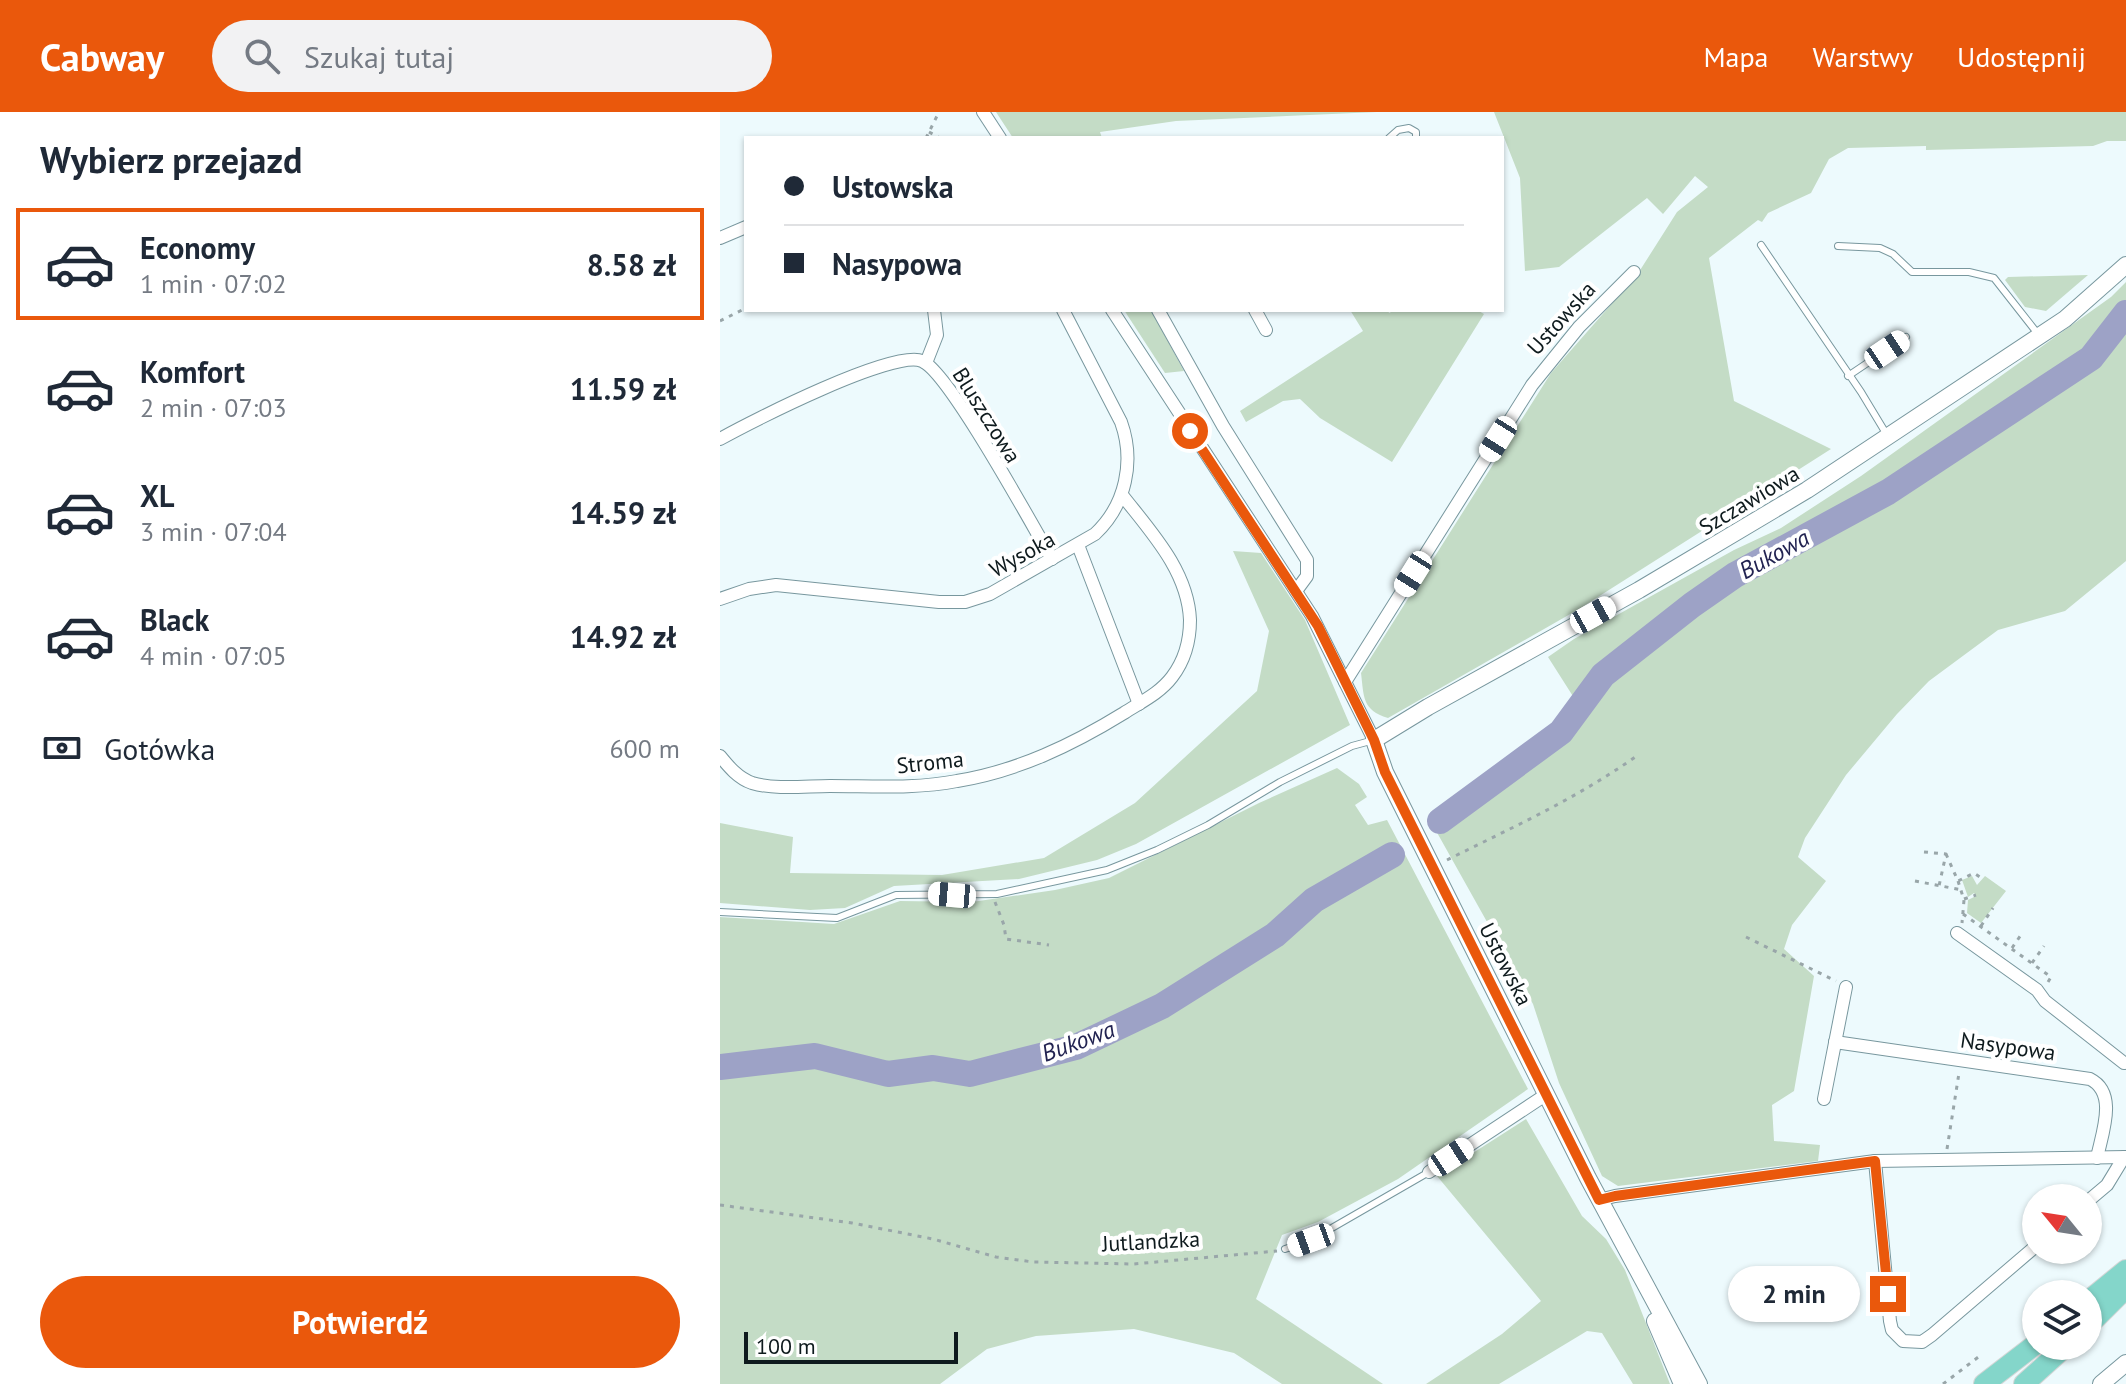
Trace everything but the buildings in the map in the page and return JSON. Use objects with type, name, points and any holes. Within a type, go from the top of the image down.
[{"type":"main road","points":[[2102,1290],[2126,1270]]},
{"type":"main road","points":[[2102,1312],[2126,1288]]},
{"type":"main road","points":[[1984,1384],[2022,1355]]},
{"type":"main road","points":[[2024,1384],[2051,1360]]},
{"type":"street","points":[[983,112],[999,136]]},
{"type":"street","points":[[720,238],[744,228]]},
{"type":"street","name":"Szczawiowa","points":[[1374,740],[1729,538],[1807,490],[2040,337],[2096,294],[2126,265]]},
{"type":"street","name":"Ustowska","points":[[1345,682],[1532,385],[1579,327],[1634,272]]},
{"type":"street","points":[[926,363],[937,335],[934,312]]},
{"type":"street","name":"Wysoka","points":[[720,599],[749,589],[776,585],[956,603],[990,594],[1095,534],[1107,521],[1122,495],[1127,467],[1124,432],[1064,312]]},
{"type":"street","name":"Ustowska","points":[[1113,312],[1318,626],[1374,740],[1385,772],[1599,1200],[1699,1384]]},
{"type":"street","points":[[1159,312],[1223,426],[1307,560],[1307,576],[1296,591]]},
{"type":"street","points":[[1256,312],[1266,330]]},
{"type":"street","name":"Bluszczowa","points":[[720,439],[803,399],[878,368],[903,359],[926,363],[935,370],[960,406],[1052,559]]},
{"type":"street","name":"Stroma","points":[[720,756],[742,778],[760,784],[938,784],[975,778],[1041,758],[1095,731],[1139,704],[1161,689],[1178,667],[1188,641],[1190,618],[1181,578],[1122,495]]},
{"type":"street","points":[[1078,545],[1139,704]]},
{"type":"street","points":[[1958,934],[2037,990],[2125,1064]]},
{"type":"street","points":[[1824,1099],[1846,987]]},
{"type":"street","name":"Nasypowa","points":[[1835,1042],[2090,1079],[2102,1087],[2106,1101],[2097,1158]]},
{"type":"street","points":[[1429,1172],[1547,1094]]},
{"type":"street","points":[[1599,1200],[1875,1161],[2097,1158],[2125,1154]]},
{"type":"street","points":[[2102,1189],[2125,1154]]},
{"type":"street","points":[[1875,1161],[1892,1330],[1903,1341],[1922,1342],[2022,1258]]},
{"type":"street","name":"Ustowska","points":[[1632,1264],[1682,1384]]},
{"type":"street","points":[[2101,1384],[2126,1363]]},
{"type":"lane","points":[[1391,136],[1398,130],[1409,128],[1416,132],[1416,136]]},
{"type":"lane","points":[[1761,245],[1888,437]]},
{"type":"lane","points":[[1838,246],[1880,248],[1893,254],[1912,272],[1969,272],[1994,278],[2040,337]]},
{"type":"lane","points":[[1848,376],[1906,337]]},
{"type":"lane","points":[[720,912],[837,918],[896,895],[992,895],[1107,870],[1129,863],[1208,825],[1280,782],[1352,746],[1374,740]]},
{"type":"lane","points":[[1285,1249],[1311,1240],[1429,1172]]},
{"type":"path","points":[[927,136],[939,112]]},
{"type":"path","points":[[929,132],[936,136]]},
{"type":"path","points":[[720,321],[744,309]]},
{"type":"path","points":[[1452,858],[1596,785],[1638,755]]},
{"type":"path","points":[[1924,852],[1946,854]]},
{"type":"path","points":[[1946,854],[1964,900],[1958,934]]},
{"type":"path","points":[[1939,886],[1946,854]]},
{"type":"path","points":[[1958,881],[1974,873],[1983,879]]},
{"type":"path","points":[[1915,881],[1962,890]]},
{"type":"path","points":[[992,895],[1006,939],[1049,945]]},
{"type":"path","points":[[1964,900],[1976,895]]},
{"type":"path","points":[[1981,926],[1993,908]]},
{"type":"path","points":[[1963,914],[2051,977],[2041,996]]},
{"type":"path","points":[[2012,948],[2023,932]]},
{"type":"path","points":[[1746,937],[1846,987]]},
{"type":"path","points":[[2032,963],[2044,946]]},
{"type":"path","points":[[1947,1148],[1959,1073]]},
{"type":"path","name":"Jutlandzka","points":[[720,1205],[852,1223],[933,1239],[996,1257],[1033,1262],[1134,1264],[1250,1255],[1285,1249]]},
{"type":"path","points":[[1943,1384],[1981,1355]]},
{"type":"green space","points":[[996,112],[1377,112],[1176,121],[1100,132],[1101,136],[1012,136]]},
{"type":"green space","points":[[1494,112],[2126,112],[2126,141],[2107,141],[2093,146],[1926,150],[1926,146],[1848,148],[1829,159],[1811,193],[1768,213],[1762,222],[1758,220],[1709,258],[1734,401],[1831,449],[1579,609],[1388,718],[1373,711],[1366,702],[1361,673],[1551,373],[1637,275],[1677,212],[1708,187],[1695,176],[1663,214],[1647,198],[1559,267],[1525,271],[1520,178]]},
{"type":"green space","points":[[2088,275],[2046,311],[2025,307],[2005,280],[2008,277]]},
{"type":"green space","points":[[2126,282],[2126,561],[2065,611],[1998,630],[1929,681],[1846,775],[1805,838],[1798,857],[1826,881],[1792,925],[1784,949],[1814,976],[1794,1091],[1772,1105],[1774,1141],[1820,1145],[1818,1161],[1618,1186],[1602,1176],[1559,1083],[1533,1004],[1435,829],[1563,736],[1583,712],[1548,657],[1574,639],[1734,550],[1781,528],[1861,476],[2111,297]]},
{"type":"green space","points":[[1125,312],[1152,312],[1184,371],[1165,373]]},
{"type":"green space","points":[[1351,312],[1484,314],[1392,462],[1320,418],[1300,399],[1283,401],[1246,422],[1240,411],[1363,331]]},
{"type":"green space","points":[[1233,551],[1261,553],[1305,620],[1350,725],[1136,844],[1097,860],[1019,879],[894,886],[845,908],[810,910],[720,903],[720,823],[793,837],[790,873],[942,875],[1044,858],[1135,803],[1257,691],[1269,631]]},
{"type":"green space","points":[[1337,768],[1359,784],[1367,797],[1355,805],[1368,825],[1387,820],[1528,1089],[1398,1179],[1318,1222],[1282,1235],[1256,1299],[1383,1384],[1282,1384],[1234,1353],[1134,1329],[1036,1336],[987,1349],[940,1384],[720,1384],[720,917],[834,924],[900,901],[972,902],[1055,890],[1109,878]]},
{"type":"green space","points":[[1972,876],[1977,885],[1985,876],[2006,891],[1981,923],[1967,913],[1968,900],[1976,896],[1974,893],[1968,897],[1962,880]]},
{"type":"green space","points":[[1526,1119],[1582,1216],[1606,1239],[1625,1270],[1670,1384],[1633,1384],[1602,1333],[1587,1331],[1499,1384],[1426,1384],[1502,1334],[1541,1301],[1437,1176]]},
{"type":"waterway","name":"Bukowa","points":[[1440,821],[1561,732],[1603,675],[1692,605],[1735,575],[1888,492],[2091,358],[2126,313]]},
{"type":"waterway","name":"Bukowa","points":[[720,1067],[815,1056],[888,1074],[933,1068],[970,1074],[1076,1047],[1162,1006],[1275,935],[1314,900],[1392,855]]},
{"type":"route","points":[[1190,431],[1318,626],[1374,740],[1385,772],[1599,1200],[1875,1161],[1888,1294]]}]
